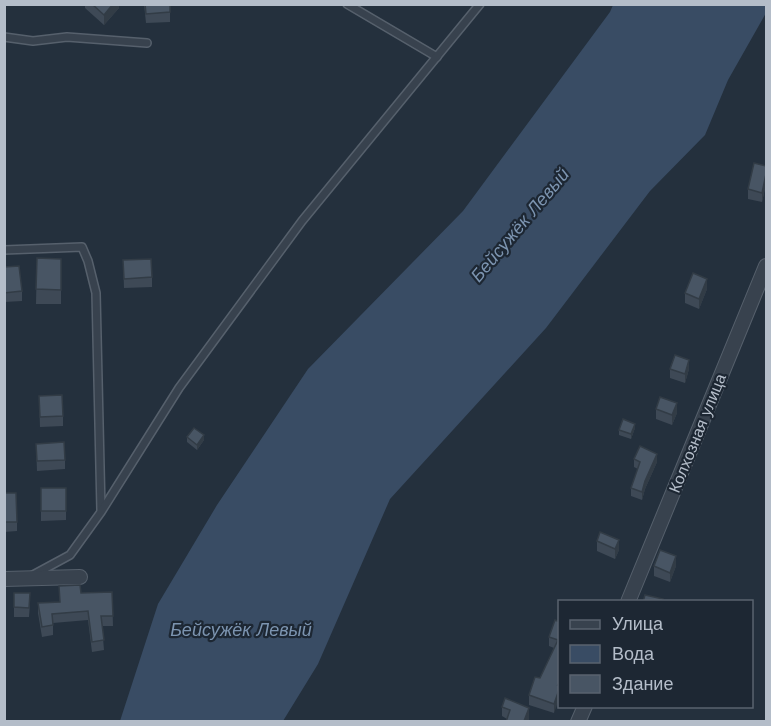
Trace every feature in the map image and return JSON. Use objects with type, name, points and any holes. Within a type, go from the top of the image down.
[{"type":"street","name":"Колхозная улица","points":[[629,600],[766,266]]},
{"type":"street","points":[[4,579],[80,577]]},
{"type":"street","points":[[578,722],[584,708]]},
{"type":"lane","points":[[347,4],[437,57]]},
{"type":"lane","points":[[27,578],[70,555],[101,512],[179,388],[288,240],[480,4]]},
{"type":"lane","points":[[4,37],[33,41],[67,37],[147,43]]},
{"type":"lane","points":[[4,250],[82,247],[88,261],[96,294],[101,512]]},
{"type":"water","name":"Бейсужёк Левый","points":[[613,5],[766,5],[766,13],[728,80],[705,135],[650,191],[546,328],[390,499],[318,664],[283,721],[120,721],[158,604],[217,505],[308,369],[463,211]]},
{"type":"building","points":[[92,4],[113,4],[104,15]]},
{"type":"building","points":[[145,4],[170,4],[170,12],[146,14]]},
{"type":"building","points":[[754,163],[766,166],[762,193],[748,189]]},
{"type":"building","points":[[37,258],[61,259],[61,290],[36,289]]},
{"type":"building","points":[[151,259],[152,277],[124,279],[123,260]]},
{"type":"building","points":[[19,266],[22,291],[4,293],[4,267]]},
{"type":"building","points":[[693,273],[707,279],[699,299],[685,293]]},
{"type":"building","points":[[675,355],[689,360],[685,374],[670,369]]},
{"type":"building","points":[[62,395],[63,416],[40,417],[39,396]]},
{"type":"building","points":[[660,397],[677,403],[672,415],[656,409]]},
{"type":"building","points":[[623,419],[635,424],[631,434],[619,430]]},
{"type":"building","points":[[194,428],[204,435],[197,445],[187,437]]},
{"type":"building","points":[[64,442],[65,460],[37,461],[36,444]]},
{"type":"building","points":[[640,446],[657,454],[642,492],[631,488],[640,462],[634,459]]},
{"type":"building","points":[[41,488],[66,488],[66,511],[41,511]]},
{"type":"building","points":[[4,493],[16,493],[17,522],[4,522]]},
{"type":"building","points":[[600,532],[619,540],[615,549],[597,541]]},
{"type":"building","points":[[660,550],[676,556],[670,573],[654,566]]},
{"type":"building","points":[[80,585],[81,593],[112,592],[113,616],[101,616],[104,640],[92,642],[88,611],[52,614],[53,625],[42,627],[38,603],[60,602],[59,586]]},
{"type":"building","points":[[14,593],[30,593],[29,608],[14,607]]},
{"type":"building","points":[[645,595],[663,599],[663,600],[644,600]]},
{"type":"building","points":[[555,620],[558,621],[558,640],[549,637]]},
{"type":"building","points":[[558,640],[558,693],[554,704],[529,695],[535,677],[540,678]]},
{"type":"building","points":[[505,698],[529,708],[524,721],[527,722],[506,722],[510,710],[502,707]]}]
